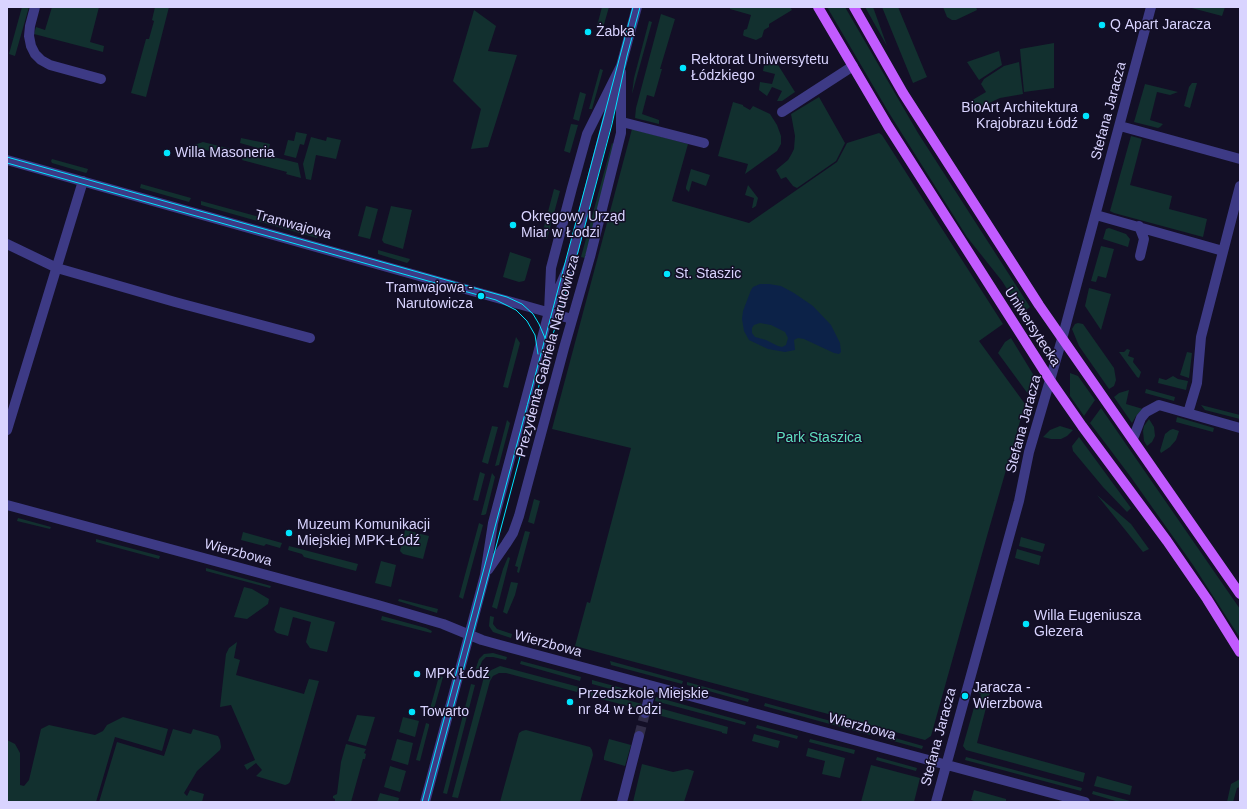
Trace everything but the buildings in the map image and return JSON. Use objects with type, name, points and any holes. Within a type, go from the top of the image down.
[{"type":"main road","name":"Uniwersytecka","points":[[818,7],[892,133],[1050,380],[1167,541],[1207,599],[1240,652]]},
{"type":"main road","name":"Uniwersytecka","points":[[854,7],[907,100],[1062,339],[1240,594]]},
{"type":"street","points":[[36,7],[29,36],[31,46],[40,60],[50,65],[101,79]]},
{"type":"street","name":"Prezydenta Gabriela Narutowicza","points":[[485,574],[506,544],[517,524],[617,152],[622,122],[620,85],[621,66],[636,7]]},
{"type":"street","name":"Stefana Jaracza","points":[[936,802],[1019,502],[1029,452],[1062,339],[1151,7]]},
{"type":"street","points":[[549,312],[570,261],[621,66]]},
{"type":"street","name":"Prezydenta Gabriela Narutowicza","points":[[425,802],[470,635],[485,574],[493,523],[549,312],[551,268],[583,147],[593,122],[621,66]]},
{"type":"street","points":[[782,112],[853,66]]},
{"type":"street","points":[[622,122],[704,143]]},
{"type":"street","points":[[1120,126],[1240,159]]},
{"type":"street","name":"Tramwajowa","points":[[7,160],[572,319]]},
{"type":"street","points":[[7,430],[83,182]]},
{"type":"street","points":[[1188,413],[1197,383],[1201,337],[1240,186]]},
{"type":"street","points":[[1096,214],[1223,251]]},
{"type":"street","points":[[1139,226],[1144,239],[1140,256]]},
{"type":"street","points":[[7,244],[57,268],[175,302],[310,338]]},
{"type":"street","points":[[1132,440],[1141,418],[1151,408],[1159,405],[1240,428]]},
{"type":"street","name":"Wierzbowa","points":[[7,505],[367,602],[444,624],[482,640],[500,645],[1085,802]]},
{"type":"street","points":[[645,713],[652,686]]},
{"type":"street","points":[[622,802],[639,736]]},
{"type":"green space","points":[[22,7],[29,7],[15,56],[9,54]]},
{"type":"green space","points":[[52,7],[99,7],[90,42],[104,46],[103,52],[34,34],[36,27],[45,30]]},
{"type":"green space","points":[[155,7],[169,7],[146,97],[131,93],[146,39],[149,39],[154,21],[152,20]]},
{"type":"green space","points":[[602,7],[609,7],[603,28],[597,26]]},
{"type":"green space","points":[[730,7],[790,7],[792,10],[769,24],[769,27],[764,30],[762,37],[756,40],[743,35],[744,30],[747,29],[751,15],[730,9]]},
{"type":"green space","points":[[827,7],[845,7],[918,133],[1030,307],[1022,313],[1002,281],[967,237],[889,113]]},
{"type":"green space","points":[[865,7],[873,7],[887,46]]},
{"type":"green space","points":[[882,7],[898,7],[927,77],[913,83]]},
{"type":"green space","points":[[943,7],[976,7],[977,10],[956,20],[952,20],[947,17]]},
{"type":"green space","points":[[1188,7],[1225,7],[1222,16]]},
{"type":"green space","points":[[474,10],[496,26],[488,51],[517,55],[488,147],[471,149],[481,109],[453,81]]},
{"type":"green space","points":[[661,14],[675,19],[660,69],[662,69],[654,97],[647,95],[642,114],[659,120],[659,124],[635,118],[636,108]]},
{"type":"green space","points":[[649,21],[652,22],[632,94],[634,78]]},
{"type":"green space","points":[[1054,43],[1054,88],[1024,92],[1020,49]]},
{"type":"green space","points":[[999,51],[1002,65],[979,80],[967,62]]},
{"type":"green space","points":[[766,55],[773,57],[795,92],[782,101],[777,101],[782,91],[772,87],[767,96],[759,90],[760,82],[772,84],[775,74],[763,71],[765,61],[764,57]]},
{"type":"green space","points":[[1019,62],[1023,94],[1000,98],[974,110],[969,102],[986,92],[981,84],[984,79],[1004,66]]},
{"type":"green space","points":[[600,69],[603,70],[592,109],[589,109]]},
{"type":"green space","points":[[1192,83],[1197,83],[1190,108],[1184,106],[1189,87]]},
{"type":"green space","points":[[1145,84],[1178,92],[1170,95],[1157,92],[1150,120],[1163,124],[1158,128],[1134,122]]},
{"type":"green space","points":[[580,92],[586,94],[579,121],[573,119]]},
{"type":"green space","points":[[819,97],[845,143],[836,161],[797,188],[793,186],[786,177],[781,179],[776,170],[788,160],[794,149],[795,136],[791,114]]},
{"type":"green space","points":[[733,102],[743,105],[750,110],[753,106],[770,114],[777,125],[781,136],[781,144],[777,151],[745,174],[748,164],[718,156]]},
{"type":"green space","points":[[571,124],[578,125],[570,153],[564,151]]},
{"type":"green space","name":"Park Staszica","points":[[632,129],[688,144],[672,201],[749,223],[837,162],[847,143],[879,133],[882,135],[1003,324],[979,341],[1025,404],[931,736],[925,740],[575,646],[587,602],[590,603],[631,448],[552,429]]},
{"type":"green space","points":[[296,132],[307,134],[304,145],[300,144],[296,158],[284,155],[288,140],[294,141]]},
{"type":"green space","points":[[1131,136],[1142,139],[1130,185],[1172,196],[1169,209],[1207,219],[1203,237],[1110,211]]},
{"type":"green space","points":[[311,137],[326,141],[327,137],[341,140],[336,159],[316,155],[311,180],[306,179],[303,164]]},
{"type":"green space","points":[[241,138],[270,144],[268,151],[240,143]]},
{"type":"green space","points":[[203,142],[239,151],[237,158],[194,147],[194,145]]},
{"type":"green space","points":[[612,143],[614,144],[585,258],[581,257]]},
{"type":"green space","points":[[245,150],[298,163],[301,178],[286,174],[287,172],[242,160]]},
{"type":"green space","points":[[52,159],[88,169],[86,173],[52,163]]},
{"type":"green space","points":[[691,169],[710,175],[706,186],[692,181],[689,192],[686,187]]},
{"type":"green space","points":[[141,184],[191,198],[189,202],[140,188]]},
{"type":"green space","points":[[748,185],[758,198],[756,206],[753,208],[754,198],[745,195]]},
{"type":"green space","points":[[554,189],[560,191],[547,239],[541,238]]},
{"type":"green space","points":[[201,201],[318,233],[317,238],[201,205]]},
{"type":"green space","points":[[366,206],[378,209],[370,239],[358,236]]},
{"type":"green space","points":[[391,206],[412,210],[403,249],[384,243],[382,240]]},
{"type":"green space","points":[[1109,228],[1126,234],[1130,239],[1128,247],[1103,239],[1106,229]]},
{"type":"green space","points":[[1101,246],[1114,249],[1106,278],[1098,276],[1096,282],[1091,281]]},
{"type":"green space","points":[[378,250],[410,259],[407,263],[378,254]]},
{"type":"green space","points":[[510,252],[531,259],[524,281],[519,282],[503,277]]},
{"type":"green space","points":[[1089,288],[1111,294],[1101,330],[1085,306]]},
{"type":"green space","points":[[1075,324],[1083,324],[1114,368],[1116,380],[1114,386],[1109,389],[1079,346],[1072,329]]},
{"type":"green space","points":[[516,337],[520,343],[508,388],[503,387]]},
{"type":"green space","points":[[1011,338],[1036,379],[1031,398],[998,353],[1005,342]]},
{"type":"green space","points":[[1127,349],[1130,350],[1128,356],[1134,358],[1133,362],[1141,372],[1139,378],[1119,352],[1124,352]]},
{"type":"green space","points":[[1187,352],[1192,353],[1189,378],[1180,375]]},
{"type":"green space","points":[[1070,373],[1078,376],[1095,400],[1084,416],[1070,396]]},
{"type":"green space","points":[[1173,376],[1178,379],[1188,381],[1186,390],[1158,383],[1159,378],[1166,380]]},
{"type":"green space","points":[[1146,389],[1175,397],[1174,401],[1145,393]]},
{"type":"green space","points":[[1129,390],[1126,404],[1143,409],[1132,423],[1114,397],[1119,393]]},
{"type":"green space","points":[[1201,405],[1240,415],[1240,419],[1205,410]]},
{"type":"green space","points":[[1101,408],[1240,609],[1240,638],[1193,565],[1130,476],[1090,423]]},
{"type":"green space","points":[[1177,417],[1214,428],[1213,432],[1176,422]]},
{"type":"green space","points":[[1149,419],[1154,427],[1155,436],[1152,442],[1147,446],[1144,441],[1143,431],[1144,426]]},
{"type":"green space","points":[[507,420],[510,423],[499,465],[495,466]]},
{"type":"green space","points":[[492,426],[498,427],[488,464],[482,462]]},
{"type":"green space","points":[[1060,426],[1073,430],[1061,439],[1043,437],[1050,430]]},
{"type":"green space","points":[[1173,429],[1179,431],[1176,440],[1170,447],[1161,453],[1160,451],[1165,434]]},
{"type":"green space","points":[[1079,437],[1131,508],[1127,512],[1103,487],[1073,451],[1072,446]]},
{"type":"green space","points":[[480,472],[485,474],[478,501],[473,500]]},
{"type":"green space","points":[[492,473],[495,477],[486,514],[481,515]]},
{"type":"green space","points":[[1097,495],[1131,524],[1149,549],[1143,552]]},
{"type":"green space","points":[[534,499],[540,501],[534,524],[528,522]]},
{"type":"green space","points":[[18,518],[51,527],[50,529],[17,521]]},
{"type":"green space","points":[[479,523],[483,525],[463,599],[459,597]]},
{"type":"green space","points":[[405,530],[429,536],[423,559],[403,554],[400,551]]},
{"type":"green space","points":[[525,531],[530,532],[519,573],[517,572],[518,567],[515,566]]},
{"type":"green space","points":[[243,532],[282,543],[280,548],[266,544],[264,546],[241,540]]},
{"type":"green space","points":[[1021,537],[1045,544],[1043,551],[1019,546]]},
{"type":"green space","points":[[96,539],[160,556],[159,559],[96,542]]},
{"type":"green space","points":[[289,546],[358,564],[356,571],[304,557],[302,554],[288,550]]},
{"type":"green space","points":[[1017,549],[1041,556],[1039,565],[1015,558]]},
{"type":"green space","points":[[508,557],[510,558],[497,609],[492,607]]},
{"type":"green space","points":[[381,561],[396,565],[391,587],[375,583]]},
{"type":"green space","points":[[206,568],[271,586],[270,588],[206,571]]},
{"type":"green space","points":[[511,582],[518,583],[507,614],[503,612]]},
{"type":"green space","points":[[244,587],[252,589],[269,599],[268,604],[247,619],[234,617]]},
{"type":"green space","points":[[399,599],[438,609],[437,613],[398,601]]},
{"type":"green space","points":[[280,607],[335,622],[327,652],[310,648],[306,642],[311,622],[293,617],[288,636],[277,633],[274,630]]},
{"type":"green space","points":[[382,616],[432,631],[431,633],[381,620]]},
{"type":"green space","points":[[490,616],[494,617],[493,624],[497,629],[512,634],[511,638],[493,632],[489,626]]},
{"type":"green space","points":[[237,642],[234,658],[240,660],[236,675],[304,694],[309,679],[319,681],[290,782],[288,784],[285,785],[256,776],[262,770],[256,763],[247,770],[244,765],[255,760],[231,705],[220,707],[226,654],[229,648]]},
{"type":"green space","points":[[493,653],[507,657],[506,660],[486,657],[482,661],[477,675],[474,674],[479,659],[484,654]]},
{"type":"green space","points":[[521,661],[581,677],[580,681],[520,664]]},
{"type":"green space","points":[[610,661],[683,681],[682,684],[611,665]]},
{"type":"green space","points":[[500,666],[579,687],[577,692],[506,673],[499,673],[493,676],[490,681],[458,798],[452,797],[485,673]]},
{"type":"green space","points":[[439,676],[443,677],[431,717],[428,716]]},
{"type":"green space","points":[[592,680],[644,694],[643,698],[592,684]]},
{"type":"green space","points":[[687,682],[749,699],[748,702],[687,685]]},
{"type":"green space","points":[[471,684],[475,685],[447,794],[443,793]]},
{"type":"green space","points":[[979,689],[990,692],[977,743],[1085,773],[1083,782],[966,750],[963,746],[975,704],[978,704],[981,694],[978,693]]},
{"type":"green space","points":[[590,690],[642,704],[640,709],[589,696]]},
{"type":"green space","points":[[656,697],[746,722],[745,725],[655,701]]},
{"type":"green space","points":[[765,703],[871,732],[870,735],[764,706]]},
{"type":"green space","points":[[652,706],[728,727],[727,734],[650,713]]},
{"type":"green space","points":[[357,715],[375,717],[366,746],[348,741]]},
{"type":"green space","points":[[123,717],[168,729],[162,751],[115,737],[96,802],[7,802],[7,740],[15,744],[20,753],[20,785],[24,786],[29,780],[41,729],[49,725],[95,735],[103,731],[107,725]]},
{"type":"green space","points":[[403,717],[419,721],[415,737],[399,732]]},
{"type":"green space","points":[[426,723],[429,724],[429,726],[420,761],[416,760]]},
{"type":"green space","points":[[757,725],[798,736],[797,739],[756,728]]},
{"type":"green space","points":[[173,729],[191,734],[193,729],[218,736],[220,740],[220,750],[197,771],[184,793],[187,796],[190,790],[204,794],[202,802],[99,802],[117,742],[164,756]]},
{"type":"green space","points":[[526,730],[590,747],[593,755],[580,802],[500,802],[519,733]]},
{"type":"green space","points":[[754,734],[780,741],[778,748],[752,741]]},
{"type":"green space","points":[[888,736],[923,746],[922,749],[886,739]]},
{"type":"green space","points":[[397,739],[413,743],[408,765],[391,760]]},
{"type":"green space","points":[[609,739],[631,745],[625,766],[604,760]]},
{"type":"green space","points":[[810,739],[855,750],[854,754],[809,742]]},
{"type":"green space","points":[[346,744],[366,749],[364,753],[366,754],[365,759],[363,759],[351,802],[335,802],[333,796],[337,794],[341,762]]},
{"type":"green space","points":[[808,748],[845,758],[840,778],[822,774],[825,761],[806,756]]},
{"type":"green space","points":[[877,757],[917,768],[916,771],[876,760]]},
{"type":"green space","points":[[966,757],[1082,788],[1081,791],[965,760]]},
{"type":"green space","points":[[642,764],[673,772],[687,769],[694,771],[684,802],[633,802]]},
{"type":"green space","points":[[871,765],[920,778],[914,802],[861,802]]},
{"type":"green space","points":[[390,766],[406,771],[400,792],[384,787]]},
{"type":"green space","points":[[1097,776],[1132,786],[1130,795],[1094,786]]},
{"type":"green space","points":[[1240,779],[1240,787],[1237,788],[1233,802],[1227,802],[1231,784]]},
{"type":"green space","points":[[974,790],[1006,799],[1006,802],[977,802],[971,800]]},
{"type":"green space","points":[[1093,791],[1134,802],[1119,802],[1092,794]]},
{"type":"green space","points":[[380,793],[399,798],[398,802],[377,802]]},
{"type":"water","points":[[760,284],[781,286],[813,306],[831,325],[840,343],[841,352],[839,354],[834,353],[804,339],[798,338],[794,340],[795,350],[785,352],[768,349],[749,340],[744,331],[742,319],[743,311],[753,287]],"holes":[[[760,323],[771,325],[785,332],[788,338],[786,345],[782,347],[778,346],[766,340],[755,337],[752,333],[752,328],[754,325]]]},
{"type":"tunnel","points":[[639,736],[645,713]]},
{"type":"tram line","points":[[422,802],[633,7]]},
{"type":"tram line","points":[[428,802],[550,344],[575,263],[612,124],[627,56],[640,7]]},
{"type":"tram line","points":[[7,157],[507,297],[522,304],[533,314],[545,338]]},
{"type":"tram line","points":[[7,163],[496,300],[516,310],[527,321],[535,335],[538,354]]},
{"type":"place","name":"Q Apart Jaracza","points":[[1102,25]]},
{"type":"place","name":"Żabka","points":[[588,32]]},
{"type":"place","name":"Rektorat Uniwersytetu Łódzkiego","points":[[683,68]]},
{"type":"place","name":"BioArt Architektura Krajobrazu Łódź","points":[[1086,116]]},
{"type":"place","name":"Willa Masoneria","points":[[167,153]]},
{"type":"place","name":"Okręgowy Urząd Miar w Łodzi","points":[[513,225]]},
{"type":"place","name":"St. Staszic","points":[[667,274]]},
{"type":"place","name":"Tramwajowa - Narutowicza","points":[[481,296]]},
{"type":"place","name":"Muzeum Komunikacji Miejskiej MPK-Łódź","points":[[289,533]]},
{"type":"place","name":"Willa Eugeniusza Glezera","points":[[1026,624]]},
{"type":"place","name":"MPK Łódź","points":[[417,674]]},
{"type":"place","name":"Jaracza - Wierzbowa","points":[[965,696]]},
{"type":"place","name":"Przedszkole Miejskie nr 84 w Łodzi","points":[[570,702]]},
{"type":"place","name":"Towarto","points":[[412,712]]}]
